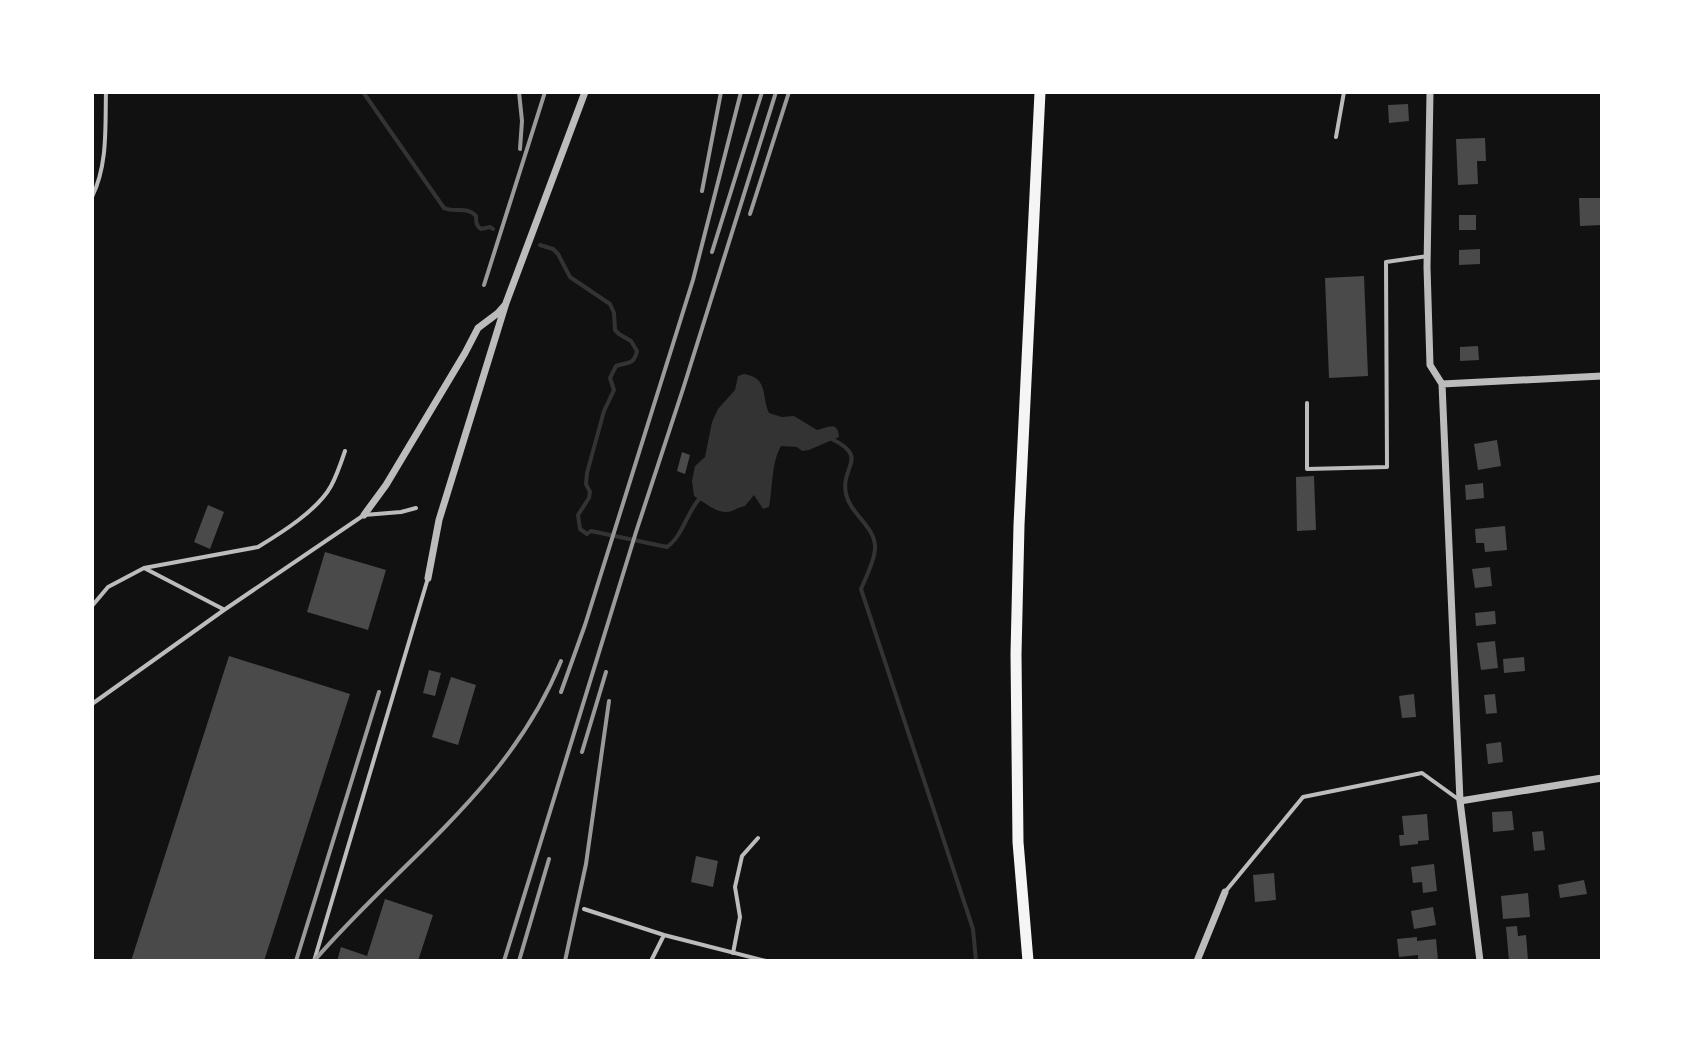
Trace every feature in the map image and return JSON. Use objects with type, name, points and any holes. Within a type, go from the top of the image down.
[{"type":"main road","points":[[1028,961],[1018,842],[1016,654],[1019,525],[1040,92]]},
{"type":"street","points":[[428,578],[439,520],[506,303],[585,92]]},
{"type":"street","points":[[1430,92],[1430,365],[1442,384],[1460,801],[1480,961]]},
{"type":"street","points":[[364,515],[386,485],[478,328],[506,303]]},
{"type":"street","points":[[1442,384],[1602,376]]},
{"type":"street","points":[[1460,801],[1602,778]]},
{"type":"street","points":[[1197,961],[1225,892]]},
{"type":"lane","points":[[92,197],[105,154],[106,92]]},
{"type":"lane","points":[[1336,137],[1344,92],[1430,92]]},
{"type":"lane","points":[[1307,403],[1307,469],[1387,467],[1386,262],[1428,256]]},
{"type":"lane","points":[[92,606],[108,587],[144,568],[258,547],[313,508],[330,489],[345,451]]},
{"type":"lane","points":[[92,704],[364,515],[416,508]]},
{"type":"lane","points":[[144,568],[224,610]]},
{"type":"lane","points":[[314,961],[428,578]]},
{"type":"lane","points":[[1225,892],[1303,797],[1422,773],[1460,801]]},
{"type":"lane","points":[[733,953],[740,917],[735,887],[742,856],[758,838]]},
{"type":"lane","points":[[584,909],[664,935],[766,961]]},
{"type":"lane","points":[[651,961],[664,935]]},
{"type":"shaded area","points":[[744,374],[761,384],[769,413],[782,417],[794,416],[817,430],[837,428],[839,437],[809,450],[781,446],[774,468],[769,507],[763,509],[754,495],[745,506],[722,512],[694,496],[692,481],[695,466],[705,457],[718,409],[735,390],[738,376]]},
{"type":"building","points":[[1408,104],[1409,121],[1389,123],[1388,105]]},
{"type":"building","points":[[1485,138],[1486,161],[1477,161],[1478,184],[1458,185],[1456,139]]},
{"type":"building","points":[[1579,198],[1602,198],[1602,225],[1580,226]]},
{"type":"building","points":[[1459,215],[1476,215],[1476,230],[1459,230]]},
{"type":"building","points":[[1480,249],[1480,264],[1459,265],[1459,250]]},
{"type":"building","points":[[1364,276],[1368,376],[1329,378],[1325,278]]},
{"type":"building","points":[[1478,346],[1479,360],[1460,361],[1460,347]]},
{"type":"building","points":[[1497,440],[1501,466],[1478,470],[1474,444]]},
{"type":"building","points":[[682,452],[690,455],[685,474],[677,471]]},
{"type":"building","points":[[1314,476],[1316,530],[1297,531],[1296,477]]},
{"type":"building","points":[[1483,483],[1484,498],[1466,500],[1465,485]]},
{"type":"building","points":[[208,505],[224,512],[210,549],[194,542]]},
{"type":"building","points":[[1505,526],[1507,550],[1485,552],[1484,543],[1476,543],[1475,529]]},
{"type":"building","points":[[325,552],[386,570],[368,630],[307,612]]},
{"type":"building","points":[[1490,567],[1492,586],[1475,588],[1472,569]]},
{"type":"building","points":[[1495,611],[1496,624],[1476,626],[1475,613]]},
{"type":"building","points":[[1495,641],[1498,668],[1481,670],[1477,643]]},
{"type":"building","points":[[229,656],[350,694],[264,961],[131,961]]},
{"type":"building","points":[[1524,657],[1525,671],[1504,673],[1503,659]]},
{"type":"building","points":[[429,670],[441,673],[435,696],[423,693]]},
{"type":"building","points":[[451,677],[476,685],[458,745],[432,737]]},
{"type":"building","points":[[1414,694],[1416,717],[1402,718],[1399,696]]},
{"type":"building","points":[[1495,694],[1497,713],[1486,714],[1484,695]]},
{"type":"building","points":[[1501,742],[1503,762],[1488,764],[1486,744]]},
{"type":"building","points":[[1512,811],[1514,830],[1493,832],[1492,812]]},
{"type":"building","points":[[1427,814],[1429,840],[1400,846],[1399,835],[1404,835],[1402,816]]},
{"type":"building","points":[[1543,831],[1545,850],[1534,851],[1532,832]]},
{"type":"building","points":[[696,856],[718,861],[713,887],[691,882]]},
{"type":"building","points":[[1434,864],[1437,891],[1423,893],[1422,882],[1413,883],[1411,867]]},
{"type":"building","points":[[1274,873],[1276,900],[1255,902],[1253,875]]},
{"type":"building","points":[[1584,880],[1587,894],[1560,898],[1558,885]]},
{"type":"building","points":[[1528,893],[1530,917],[1503,919],[1501,896]]},
{"type":"building","points":[[385,899],[433,915],[418,961],[337,961],[341,947],[367,956]]},
{"type":"building","points":[[1433,907],[1436,925],[1414,929],[1411,911]]},
{"type":"building","points":[[1517,926],[1518,936],[1526,935],[1528,960],[1509,961],[1506,927]]},
{"type":"building","points":[[1417,937],[1417,941],[1436,939],[1438,960],[1418,961],[1418,955],[1399,957],[1397,939]]},
{"type":"waterway","points":[[363,92],[444,208],[469,211],[476,216],[479,228],[493,229]]},
{"type":"waterway","points":[[540,245],[553,249],[570,277],[610,304],[615,330],[631,341],[637,351],[632,361],[616,366],[610,378],[614,390],[604,411],[587,473],[586,484],[590,492],[578,515],[580,529],[587,534],[591,531],[667,547],[677,537],[701,497]]},
{"type":"waterway","points":[[830,438],[849,451],[851,457],[846,494],[871,534],[875,548],[861,589],[973,929],[976,961]]},
{"type":"railway","points":[[519,92],[522,121],[520,149]]},
{"type":"railway","points":[[484,285],[545,92]]},
{"type":"railway","points":[[702,191],[721,92]]},
{"type":"railway","points":[[561,692],[585,625],[693,280],[741,92]]},
{"type":"railway","points":[[712,252],[762,92]]},
{"type":"railway","points":[[504,961],[776,92]]},
{"type":"railway","points":[[750,214],[789,92]]},
{"type":"railway","points":[[314,961],[483,785],[513,747],[539,706],[561,661]]},
{"type":"railway","points":[[582,752],[606,672]]},
{"type":"railway","points":[[296,961],[379,692]]},
{"type":"railway","points":[[565,961],[586,864],[609,701]]},
{"type":"railway","points":[[519,961],[549,859]]}]
